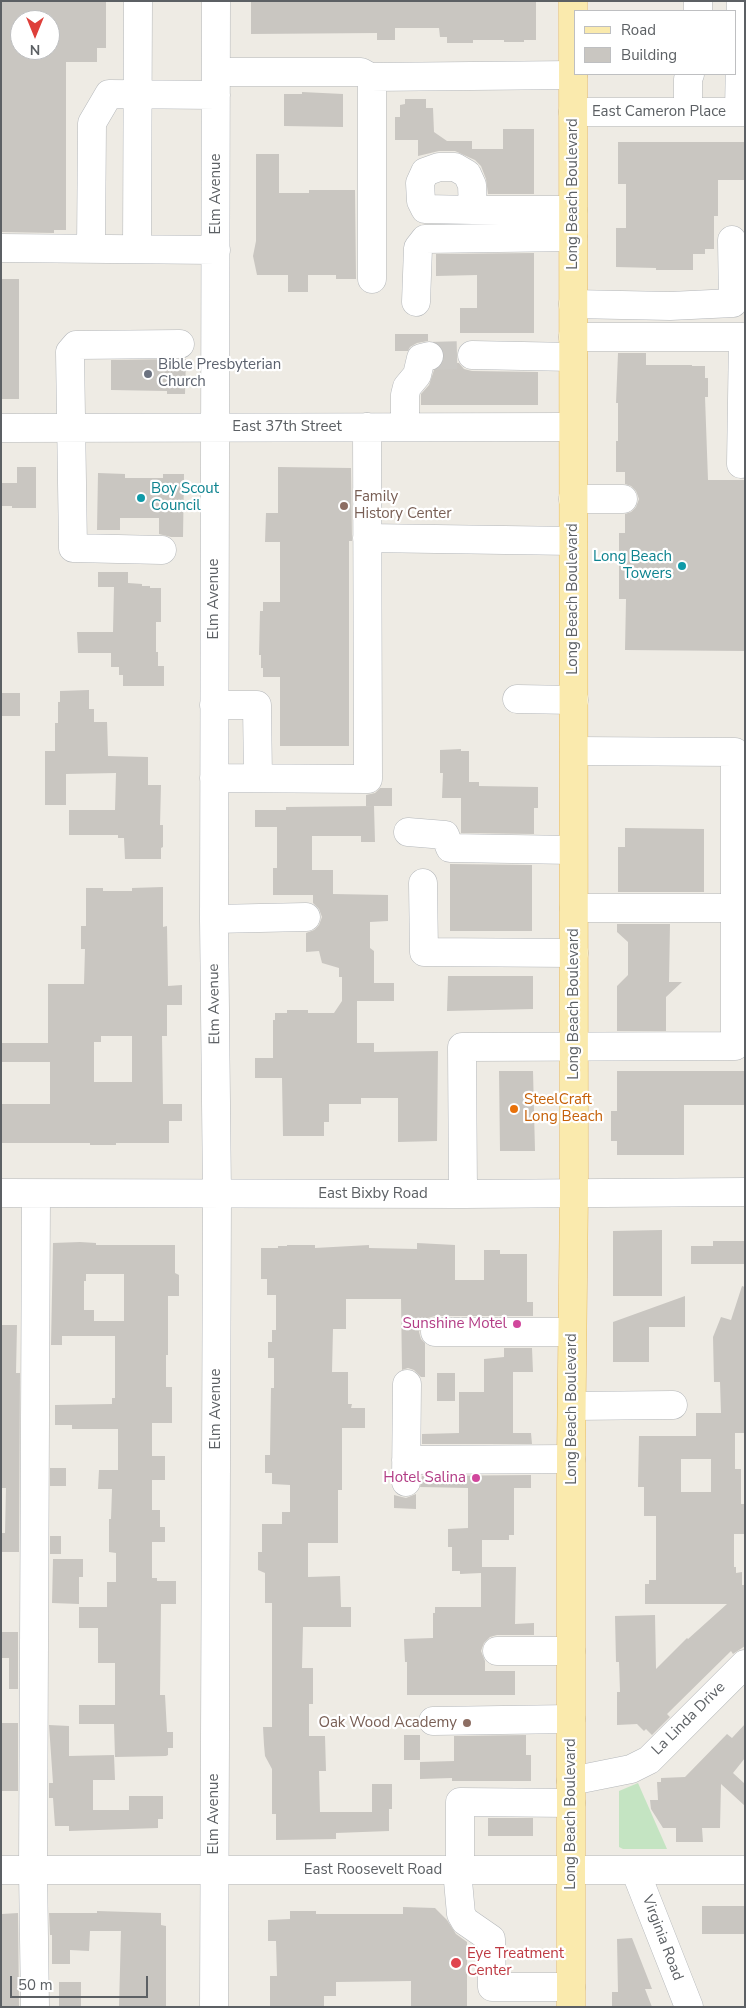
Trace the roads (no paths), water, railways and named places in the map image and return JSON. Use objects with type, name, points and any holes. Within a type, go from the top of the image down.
[{"type":"main road","name":"Long Beach Boulevard","points":[[571,1997],[571,1459],[574,1193],[572,428],[574,1]]},
{"type":"street","points":[[137,249],[138,1]]},
{"type":"street","name":"Elm Avenue","points":[[214,2007],[217,1194],[214,919],[216,1]]},
{"type":"street","points":[[741,1],[742,112]]},
{"type":"street","points":[[91,249],[92,123],[109,94],[138,94],[216,83],[360,72],[370,77],[574,75]]},
{"type":"street","points":[[688,112],[690,75]]},
{"type":"street","points":[[370,77],[372,85],[372,279]]},
{"type":"street","name":"East Cameron Place","points":[[573,112],[742,112]]},
{"type":"street","points":[[473,210],[573,210]]},
{"type":"street","points":[[416,302],[418,248],[425,239],[573,237]]},
{"type":"street","points":[[573,304],[670,306],[733,303],[732,240]]},
{"type":"street","points":[[1,248],[216,250]]},
{"type":"street","points":[[472,356],[573,347],[744,337],[740,464]]},
{"type":"street","points":[[162,550],[73,548],[70,352],[76,345],[180,344]]},
{"type":"street","points":[[405,428],[405,395],[407,387],[417,375],[421,358],[429,356]]},
{"type":"street","name":"East 37th Street","points":[[1,428],[572,428]]},
{"type":"street","points":[[214,778],[368,779],[367,428]]},
{"type":"street","points":[[573,499],[623,499]]},
{"type":"street","points":[[367,538],[573,541]]},
{"type":"street","points":[[517,699],[574,700]]},
{"type":"street","points":[[214,705],[257,705],[258,778]]},
{"type":"street","points":[[463,1194],[462,1047],[735,1046],[735,752],[574,751]]},
{"type":"street","points":[[408,832],[445,835],[450,848],[573,850]]},
{"type":"street","points":[[423,883],[424,952],[574,953]]},
{"type":"street","points":[[574,908],[736,908]]},
{"type":"street","points":[[214,919],[306,917]]},
{"type":"street","name":"East Bixby Road","points":[[1,1193],[463,1194],[745,1192]]},
{"type":"street","points":[[35,2007],[33,1870],[36,1194]]},
{"type":"street","points":[[435,1332],[572,1332]]},
{"type":"street","points":[[407,1384],[406,1471],[571,1459]]},
{"type":"street","points":[[572,1406],[673,1405]]},
{"type":"street","points":[[497,1651],[571,1651]]},
{"type":"street","name":"La Linda Drive","points":[[458,1870],[460,1802],[571,1792],[630,1769],[649,1760],[741,1676]]},
{"type":"street","points":[[433,1721],[571,1719]]},
{"type":"street","name":"East Roosevelt Road","points":[[1,1870],[745,1870]]},
{"type":"street","points":[[458,1870],[461,1914],[465,1922],[491,1939],[492,1987],[571,1997]]},
{"type":"street","name":"Virginia Road","points":[[635,1870],[689,2007]]},
{"type":"tunnel","points":[[429,356],[472,355]]},
{"type":"place","name":"Bible Presbyterian Church","points":[[148,374]]},
{"type":"place","name":"Boy Scout Council","points":[[141,498]]},
{"type":"place","name":"Family History Center","points":[[344,506]]},
{"type":"place","name":"Long Beach Towers","points":[[682,566]]},
{"type":"place","name":"SteelCraft Long Beach","points":[[514,1109]]},
{"type":"place","name":"Sunshine Motel","points":[[517,1324]]},
{"type":"place","name":"Hotel Salina","points":[[476,1478]]},
{"type":"place","name":"Oak Wood Academy","points":[[467,1723]]},
{"type":"place","name":"Eye Treatment Center","points":[[456,1963]]}]
